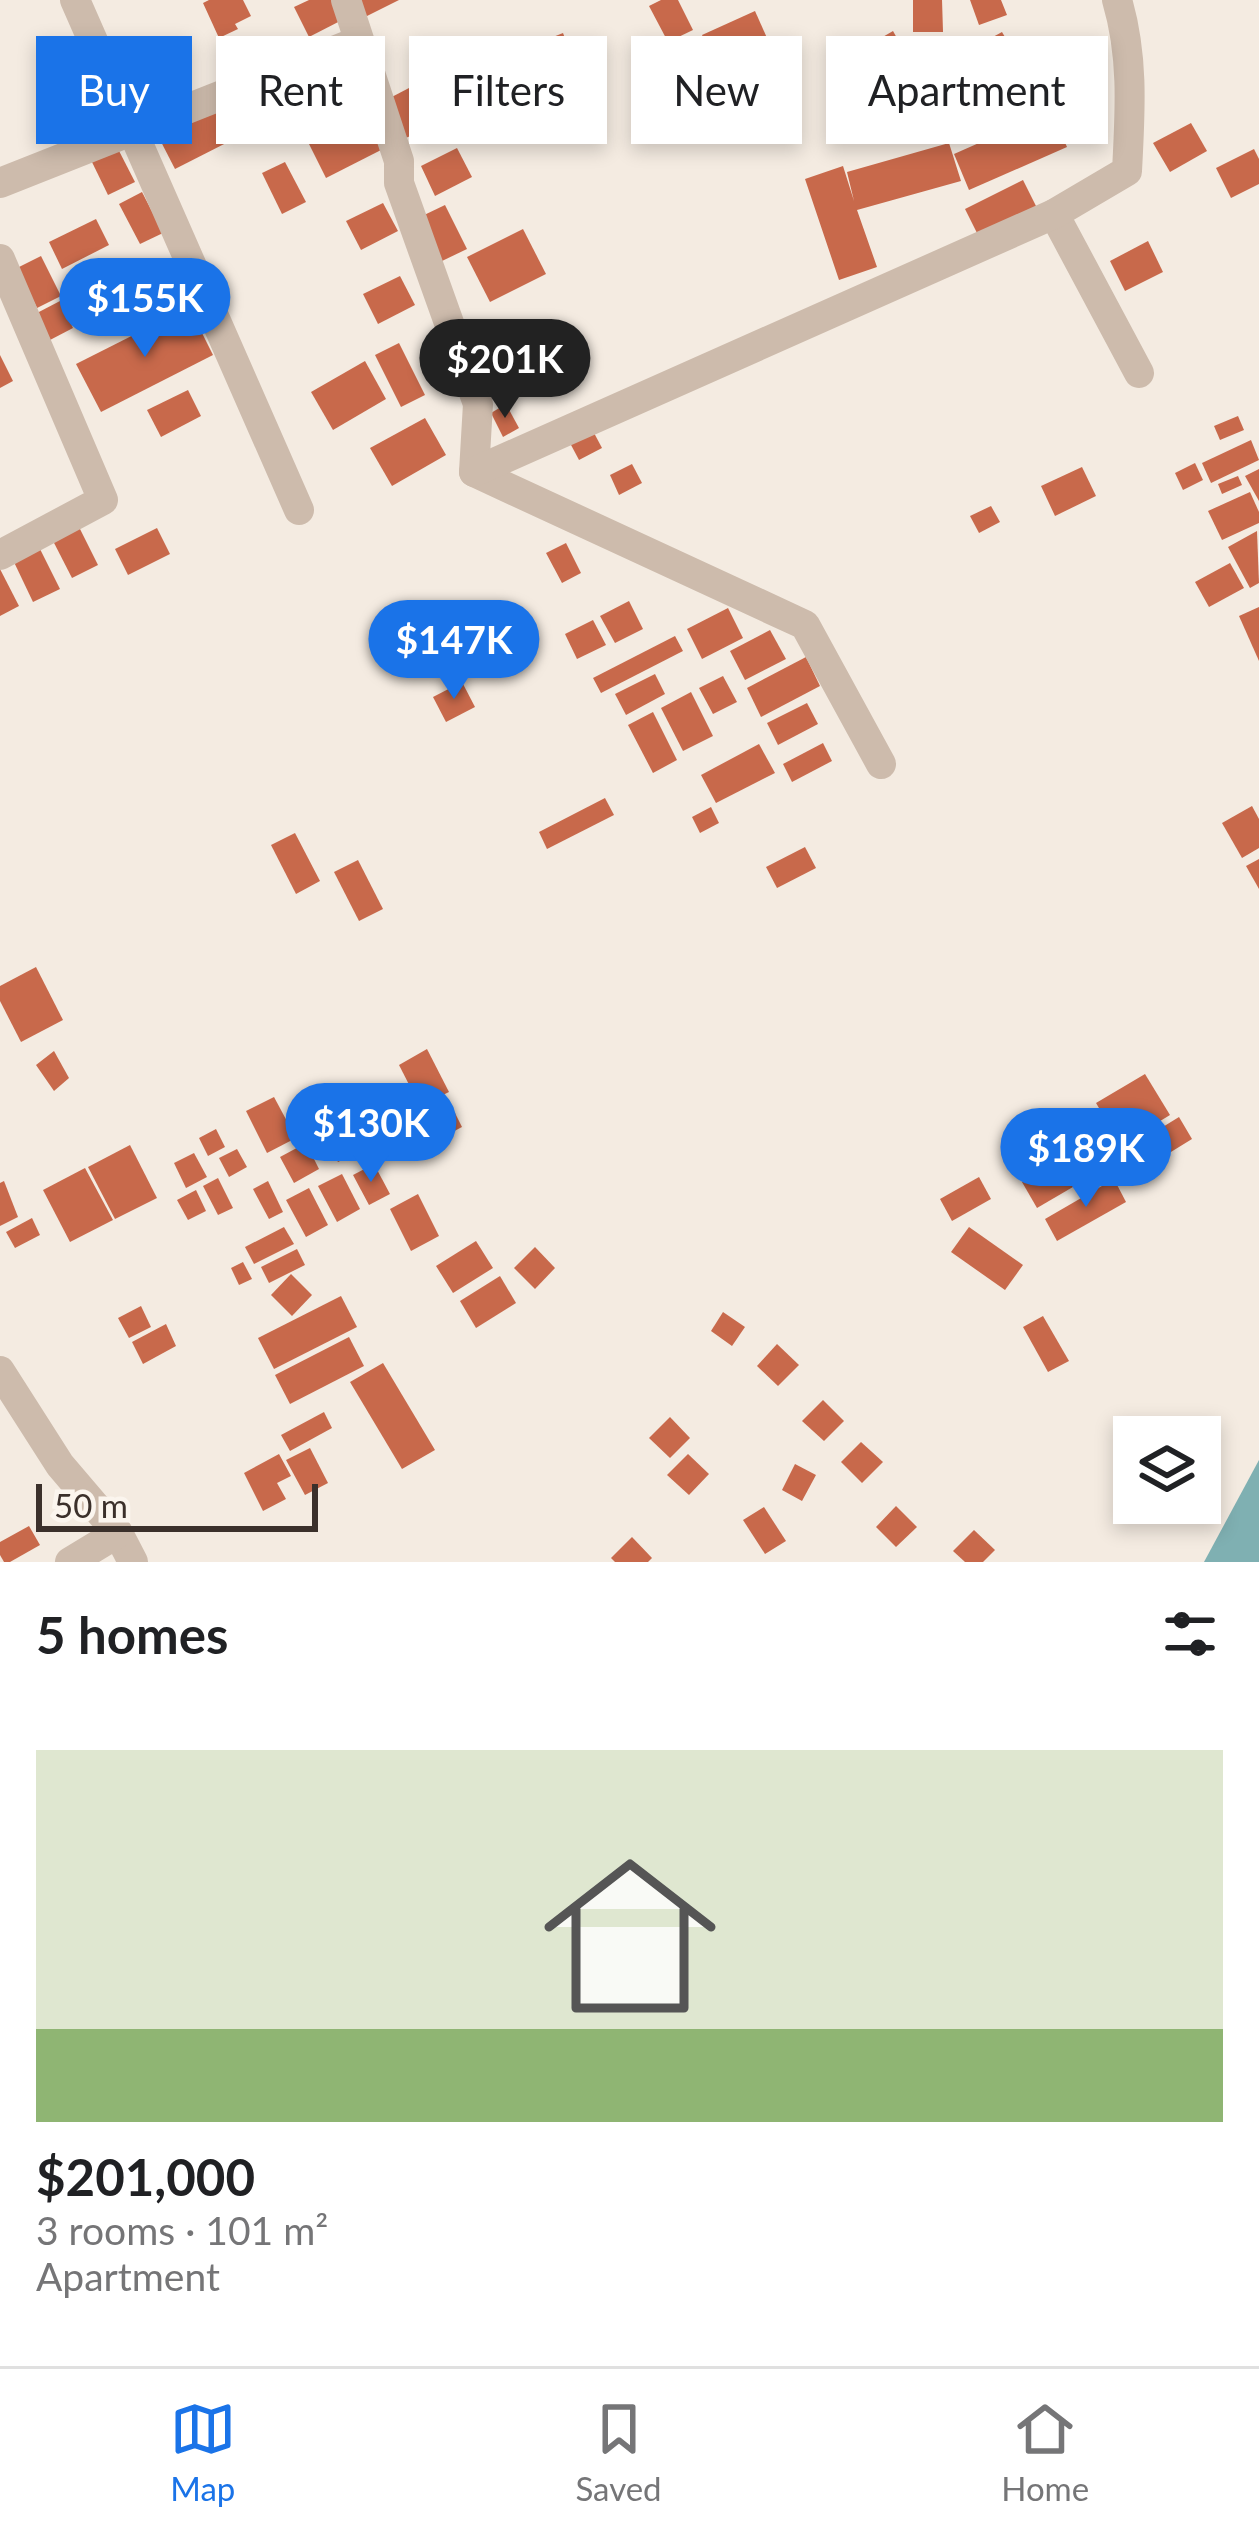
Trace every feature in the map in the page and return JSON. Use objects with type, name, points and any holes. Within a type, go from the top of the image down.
[{"type":"street","points":[[75,0],[90,36]]},
{"type":"street","points":[[346,0],[357,36]]},
{"type":"street","points":[[474,472],[1054,214],[1127,171],[1132,91],[1126,30],[1117,0]]},
{"type":"street","points":[[385,119],[399,161],[399,184],[478,404],[474,472]]},
{"type":"street","points":[[0,184],[100,144]]},
{"type":"street","points":[[135,144],[299,510]]},
{"type":"street","points":[[1054,214],[1139,373]]},
{"type":"street","points":[[0,259],[103,500],[0,553]]},
{"type":"street","points":[[474,472],[805,625],[880,764]]},
{"type":"street","points":[[0,1372],[60,1465],[118,1533],[133,1562]]},
{"type":"street","points":[[70,1562],[118,1533]]},
{"type":"water","points":[[1259,1460],[1259,1562],[1204,1562]]},
{"type":"building","points":[[243,0],[251,16],[235,24],[238,29],[218,36],[203,3]]},
{"type":"building","points":[[309,0],[337,0],[346,18],[308,36],[294,7]]},
{"type":"building","points":[[354,0],[399,0],[363,18]]},
{"type":"building","points":[[678,0],[693,30],[665,36],[649,6]]},
{"type":"building","points":[[913,0],[942,0],[943,32],[913,32]]},
{"type":"building","points":[[970,0],[1001,0],[1007,15],[979,25]]},
{"type":"building","points":[[755,11],[766,36],[702,36]]},
{"type":"building","points":[[409,88],[409,137],[406,138],[386,100]]},
{"type":"building","points":[[214,103],[216,144],[224,144],[175,169],[162,144],[192,144],[192,114]]},
{"type":"building","points":[[1191,123],[1207,151],[1170,172],[1153,143]]},
{"type":"building","points":[[309,144],[380,144],[383,149],[326,178]]},
{"type":"building","points":[[949,144],[961,181],[857,210],[877,267],[839,280],[805,179],[843,166],[854,201],[847,172]]},
{"type":"building","points":[[977,144],[1067,147],[969,190],[954,154]]},
{"type":"building","points":[[117,147],[135,182],[108,195],[91,160]]},
{"type":"building","points":[[457,148],[472,177],[435,196],[421,166]]},
{"type":"building","points":[[1254,149],[1259,184],[1231,198],[1216,168]]},
{"type":"building","points":[[285,162],[306,202],[282,214],[262,173]]},
{"type":"building","points":[[1023,180],[1040,214],[982,243],[965,209]]},
{"type":"building","points":[[142,192],[163,233],[140,244],[119,204]]},
{"type":"building","points":[[383,203],[398,231],[361,250],[346,221]]},
{"type":"building","points":[[445,205],[467,249],[442,261],[420,217]]},
{"type":"building","points":[[96,219],[109,245],[62,269],[49,242]]},
{"type":"building","points":[[523,229],[546,274],[490,302],[467,257]]},
{"type":"building","points":[[1148,241],[1163,272],[1125,291],[1110,261]]},
{"type":"building","points":[[41,256],[61,296],[37,308],[17,268]]},
{"type":"building","points":[[150,268],[164,295],[117,318],[104,292]]},
{"type":"building","points":[[400,276],[415,305],[378,324],[363,294]]},
{"type":"building","points":[[60,301],[73,328],[50,340],[37,313]]},
{"type":"building","points":[[189,307],[213,355],[101,412],[76,364]]},
{"type":"building","points":[[566,330],[577,351],[538,371],[527,350]]},
{"type":"building","points":[[399,343],[425,395],[401,407],[375,355]]},
{"type":"building","points":[[0,355],[13,381],[0,388]]},
{"type":"building","points":[[365,361],[386,399],[333,430],[311,392]]},
{"type":"building","points":[[188,390],[201,416],[161,437],[147,410]]},
{"type":"building","points":[[506,404],[519,428],[503,437],[491,413]]},
{"type":"building","points":[[1238,416],[1244,430],[1220,440],[1214,426]]},
{"type":"building","points":[[425,418],[446,455],[392,486],[370,448]]},
{"type":"building","points":[[593,431],[602,448],[579,460],[570,443]]},
{"type":"building","points":[[1251,440],[1259,460],[1211,483],[1202,463]]},
{"type":"building","points":[[1195,463],[1203,480],[1183,490],[1175,473]]},
{"type":"building","points":[[632,464],[642,483],[619,495],[610,475]]},
{"type":"building","points":[[1082,467],[1096,496],[1055,516],[1041,486]]},
{"type":"building","points":[[1259,469],[1259,501],[1245,476]]},
{"type":"building","points":[[1238,476],[1242,485],[1222,494],[1218,484]]},
{"type":"building","points":[[1250,492],[1259,523],[1222,540],[1208,511]]},
{"type":"building","points":[[991,506],[1000,522],[979,533],[970,516]]},
{"type":"building","points":[[77,523],[98,565],[72,578],[51,537]]},
{"type":"building","points":[[157,528],[170,554],[128,575],[115,549]]},
{"type":"building","points":[[1257,531],[1259,583],[1250,588],[1228,547]]},
{"type":"building","points":[[566,543],[581,573],[562,583],[546,553]]},
{"type":"building","points":[[39,547],[60,589],[33,602],[13,560]]},
{"type":"building","points":[[1230,563],[1244,588],[1209,607],[1195,582]]},
{"type":"building","points":[[0,569],[19,606],[0,616]]},
{"type":"building","points":[[629,601],[643,629],[615,643],[600,616]]},
{"type":"building","points":[[1259,607],[1259,661],[1239,616]]},
{"type":"building","points":[[728,608],[743,638],[702,659],[687,629]]},
{"type":"building","points":[[593,620],[606,645],[577,659],[565,634]]},
{"type":"building","points":[[770,630],[786,659],[745,680],[730,651]]},
{"type":"building","points":[[675,636],[683,651],[601,693],[593,678]]},
{"type":"building","points":[[806,657],[820,686],[761,717],[747,688]]},
{"type":"building","points":[[655,674],[665,694],[626,715],[615,694]]},
{"type":"building","points":[[723,676],[737,702],[713,714],[699,688]]},
{"type":"building","points":[[462,682],[475,707],[446,722],[433,697]]},
{"type":"building","points":[[691,692],[713,736],[683,751],[661,708]]},
{"type":"building","points":[[807,703],[818,724],[778,745],[767,723]]},
{"type":"building","points":[[653,712],[677,760],[653,773],[628,725]]},
{"type":"building","points":[[823,743],[832,761],[792,782],[783,764]]},
{"type":"building","points":[[759,744],[775,773],[716,803],[701,775]]},
{"type":"building","points":[[605,798],[614,815],[547,849],[539,832]]},
{"type":"building","points":[[1252,806],[1259,819],[1259,848],[1242,858],[1222,823]]},
{"type":"building","points":[[711,807],[719,823],[700,833],[692,817]]},
{"type":"building","points":[[295,833],[320,881],[296,894],[271,845]]},
{"type":"building","points":[[805,847],[816,868],[777,888],[766,867]]},
{"type":"building","points":[[1259,859],[1259,889],[1246,866]]},
{"type":"building","points":[[358,860],[383,909],[359,921],[334,872]]},
{"type":"building","points":[[36,967],[63,1020],[21,1042],[0,1001],[0,986]]},
{"type":"building","points":[[427,1049],[449,1092],[420,1106],[399,1065]]},
{"type":"building","points":[[54,1051],[69,1078],[54,1091],[36,1065]]},
{"type":"building","points":[[1145,1074],[1170,1115],[1121,1145],[1096,1103]]},
{"type":"building","points":[[274,1097],[296,1138],[267,1153],[246,1111]]},
{"type":"building","points":[[344,1106],[366,1148],[338,1162],[316,1121]]},
{"type":"building","points":[[455,1113],[462,1127],[439,1139],[431,1125]]},
{"type":"building","points":[[1179,1117],[1192,1139],[1140,1171],[1127,1149]]},
{"type":"building","points":[[216,1129],[225,1147],[208,1156],[199,1138]]},
{"type":"building","points":[[306,1143],[319,1169],[294,1183],[280,1157]]},
{"type":"building","points":[[130,1145],[157,1198],[115,1219],[88,1167]]},
{"type":"building","points":[[237,1149],[247,1167],[229,1177],[219,1158]]},
{"type":"building","points":[[1074,1151],[1090,1177],[1037,1208],[1022,1182]]},
{"type":"building","points":[[194,1153],[207,1177],[186,1188],[174,1163]]},
{"type":"building","points":[[374,1164],[390,1194],[369,1205],[353,1175]]},
{"type":"building","points":[[85,1168],[113,1220],[70,1242],[43,1190]]},
{"type":"building","points":[[342,1174],[360,1209],[337,1222],[318,1186]]},
{"type":"building","points":[[979,1177],[991,1199],[952,1221],[940,1199]]},
{"type":"building","points":[[218,1178],[233,1208],[218,1215],[203,1186]]},
{"type":"building","points":[[1114,1179],[1126,1202],[1057,1241],[1045,1219]]},
{"type":"building","points":[[4,1181],[18,1217],[0,1226],[0,1183]]},
{"type":"building","points":[[268,1181],[283,1212],[269,1219],[253,1189]]},
{"type":"building","points":[[309,1188],[328,1225],[306,1237],[286,1200]]},
{"type":"building","points":[[196,1190],[206,1211],[188,1220],[177,1200]]},
{"type":"building","points":[[418,1194],[439,1236],[411,1251],[390,1209]]},
{"type":"building","points":[[32,1218],[40,1235],[15,1248],[6,1232]]},
{"type":"building","points":[[284,1227],[294,1244],[254,1264],[245,1247]]},
{"type":"building","points":[[969,1227],[1023,1265],[1005,1290],[951,1252]]},
{"type":"building","points":[[476,1241],[493,1268],[453,1293],[436,1266]]},
{"type":"building","points":[[535,1247],[555,1268],[535,1289],[514,1268]]},
{"type":"building","points":[[297,1249],[305,1265],[269,1283],[261,1267]]},
{"type":"building","points":[[243,1262],[252,1279],[239,1285],[231,1268]]},
{"type":"building","points":[[291,1274],[312,1295],[292,1316],[271,1295]]},
{"type":"building","points":[[500,1276],[516,1303],[476,1328],[460,1301]]},
{"type":"building","points":[[341,1296],[357,1327],[274,1369],[258,1338]]},
{"type":"building","points":[[141,1306],[151,1327],[129,1338],[118,1318]]},
{"type":"building","points":[[723,1312],[745,1327],[732,1346],[711,1331]]},
{"type":"building","points":[[1043,1316],[1069,1361],[1048,1372],[1023,1327]]},
{"type":"building","points":[[166,1324],[176,1346],[143,1364],[132,1342]]},
{"type":"building","points":[[349,1337],[364,1366],[290,1404],[275,1375]]},
{"type":"building","points":[[777,1344],[799,1365],[778,1386],[757,1366]]},
{"type":"building","points":[[383,1363],[435,1450],[402,1469],[350,1382]]},
{"type":"building","points":[[823,1400],[844,1421],[824,1441],[802,1421]]},
{"type":"building","points":[[324,1412],[332,1428],[290,1451],[281,1435]]},
{"type":"building","points":[[670,1417],[690,1438],[670,1458],[649,1438]]},
{"type":"building","points":[[861,1442],[883,1462],[862,1483],[841,1462]]},
{"type":"building","points":[[310,1448],[328,1483],[305,1495],[286,1460]]},
{"type":"building","points":[[279,1454],[291,1476],[277,1483],[286,1499],[263,1511],[244,1473]]},
{"type":"building","points":[[688,1454],[709,1474],[689,1495],[667,1475]]},
{"type":"building","points":[[795,1464],[816,1475],[802,1501],[782,1490]]},
{"type":"building","points":[[896,1506],[917,1527],[896,1547],[876,1527]]},
{"type":"building","points":[[764,1507],[786,1541],[765,1554],[743,1520]]},
{"type":"building","points":[[29,1526],[40,1545],[4,1562],[0,1542]]},
{"type":"building","points":[[974,1530],[995,1550],[983,1562],[965,1562],[953,1551]]},
{"type":"building","points":[[632,1537],[652,1558],[615,1562],[611,1558]]}]
